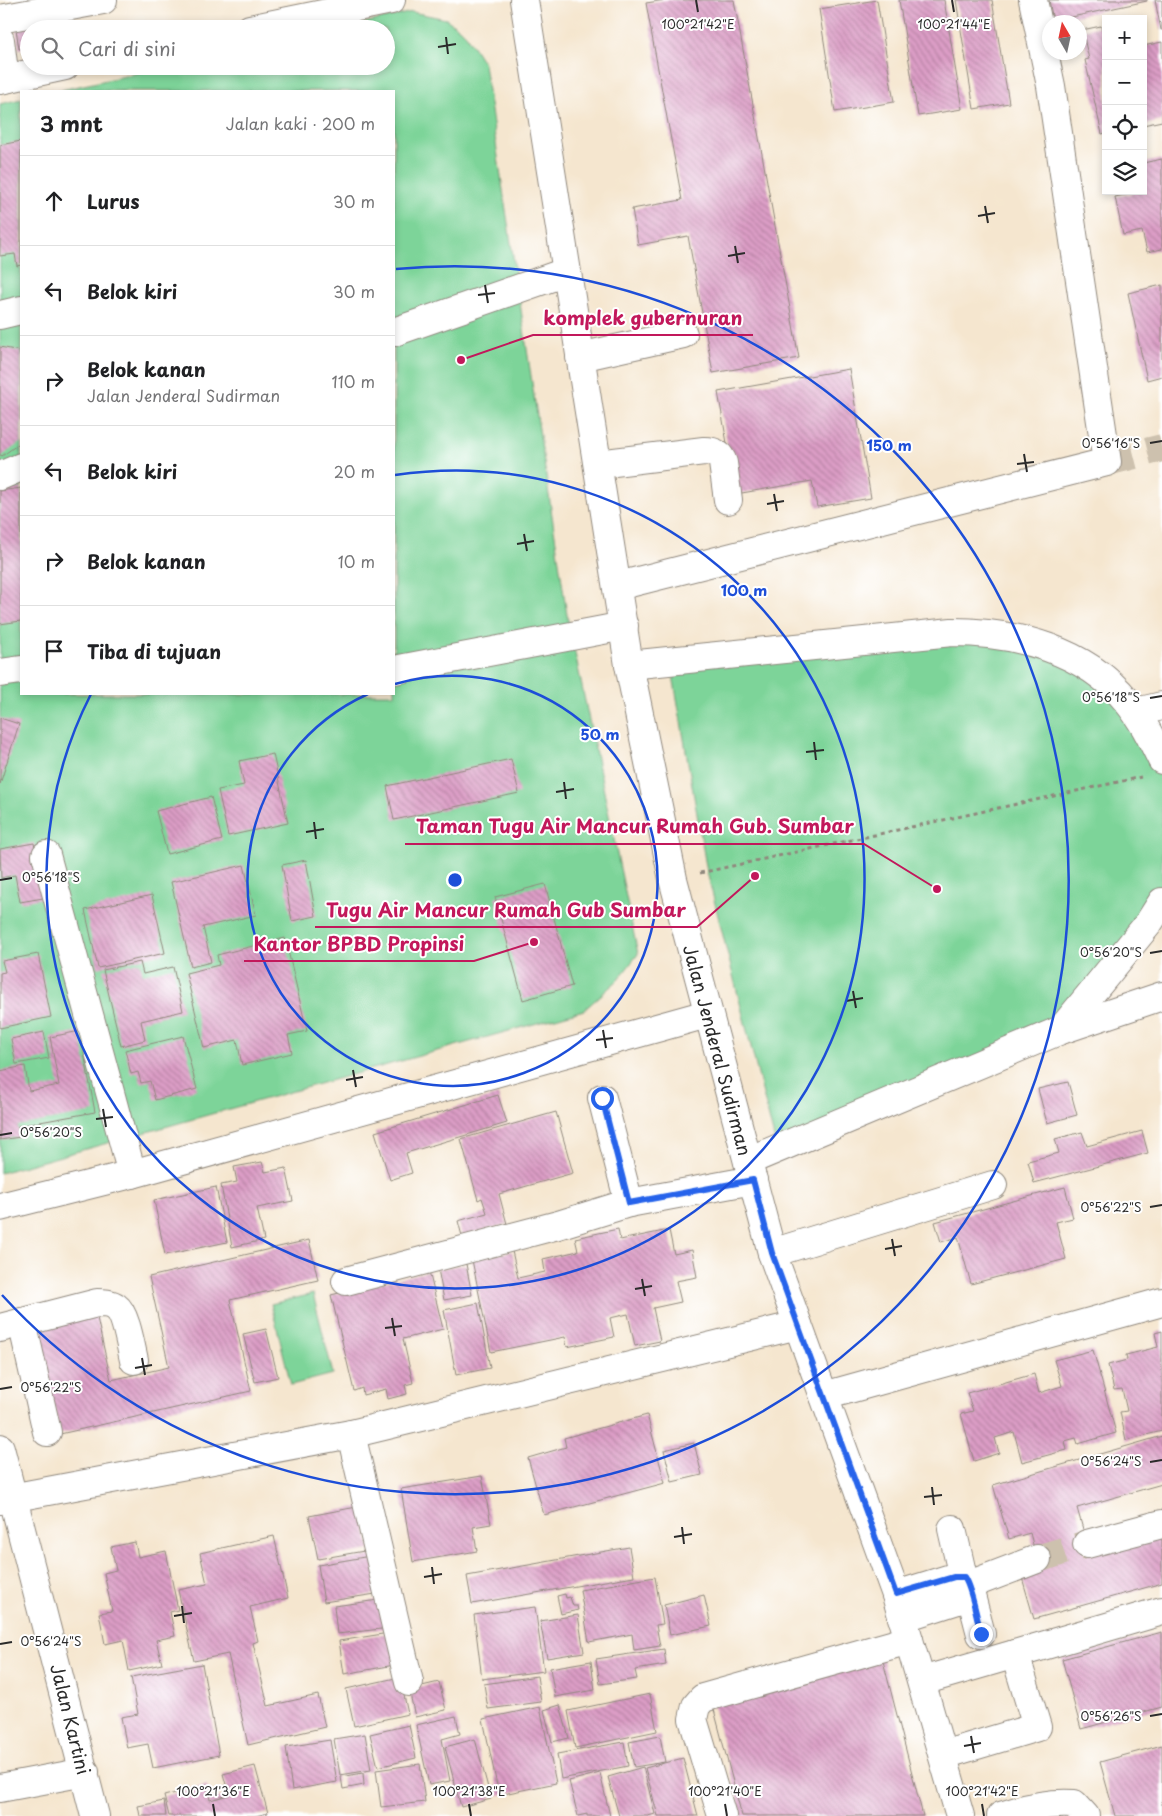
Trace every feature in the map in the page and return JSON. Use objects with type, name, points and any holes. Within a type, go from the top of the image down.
[{"type":"street","points":[[0,19],[103,0]]},
{"type":"street","points":[[294,20],[391,0]]},
{"type":"street","name":"Jalan Jenderal Sudirman","points":[[524,0],[629,665],[672,879],[772,1253],[902,1617],[960,1816]]},
{"type":"street","points":[[618,586],[1107,462],[1052,86],[1033,0]]},
{"type":"street","points":[[0,40],[2,79],[22,75]]},
{"type":"street","points":[[395,332],[566,272]]},
{"type":"street","points":[[0,314],[20,310]]},
{"type":"street","points":[[580,357],[683,334]]},
{"type":"street","points":[[598,464],[704,451],[715,452],[723,462],[728,500]]},
{"type":"street","points":[[0,476],[20,466]]},
{"type":"street","points":[[395,670],[624,626]]},
{"type":"street","points":[[629,665],[952,632],[1003,636],[1067,654],[1098,673],[1112,685],[1136,712],[1152,768]]},
{"type":"street","points":[[0,673],[20,670]]},
{"type":"street","points":[[1136,712],[1162,706]]},
{"type":"street","points":[[46,855],[132,1174]]},
{"type":"street","points":[[1061,1030],[1148,924],[1162,902]]},
{"type":"street","points":[[346,1282],[558,1225],[629,1203],[750,1170],[1061,1030],[1162,996]]},
{"type":"street","points":[[0,1207],[132,1174],[707,1014]]},
{"type":"street","points":[[602,1098],[629,1203]]},
{"type":"street","points":[[772,1253],[993,1185]]},
{"type":"street","points":[[824,1396],[1162,1302]]},
{"type":"street","points":[[46,1432],[11,1325],[97,1303],[109,1304],[116,1306],[123,1316],[134,1360]]},
{"type":"street","points":[[7,1498],[351,1434],[798,1325]]},
{"type":"street","points":[[351,1434],[409,1682]]},
{"type":"street","name":"Jalan Kartini","points":[[0,1448],[7,1498],[96,1816]]},
{"type":"street","points":[[1087,1544],[1162,1524]]},
{"type":"street","points":[[952,1529],[981,1634]]},
{"type":"street","points":[[967,1585],[1037,1559]]},
{"type":"street","points":[[722,1816],[693,1719],[696,1706],[703,1698],[902,1617],[954,1577],[967,1585]]},
{"type":"street","points":[[922,1681],[1162,1611]]},
{"type":"street","points":[[943,1755],[1037,1726],[1015,1654]]},
{"type":"street","points":[[0,1788],[85,1772]]},
{"type":"street","points":[[1001,1816],[1057,1803],[1074,1804],[1085,1816]]},
{"type":"path","points":[[672,879],[1152,768]]},
{"type":"green space","points":[[412,12],[446,19],[464,32],[484,64],[567,615],[638,954],[618,980],[584,1010],[0,1173],[0,104],[20,99],[20,695],[395,695],[395,90],[61,90],[129,75],[395,75],[395,20],[377,20]]},
{"type":"green space","points":[[976,630],[1077,653],[1162,732],[1162,906],[1073,1023],[776,1146],[707,872],[670,658]]},
{"type":"green space","points":[[313,1294],[333,1374],[291,1385],[271,1304]]},
{"type":"building","points":[[666,0],[734,0],[799,358],[713,373],[688,236],[638,245],[632,209],[682,200],[646,3]]},
{"type":"building","points":[[877,0],[894,102],[835,112],[819,9]]},
{"type":"building","points":[[899,0],[944,0],[962,109],[918,116]]},
{"type":"building","points":[[956,0],[992,0],[1009,103],[974,109]]},
{"type":"building","points":[[1049,0],[1147,0],[1081,15],[1052,15]]},
{"type":"building","points":[[1155,0],[1162,0],[1162,30],[1161,30]]},
{"type":"building","points":[[1101,26],[1102,30],[1102,134],[1085,60],[1089,59],[1087,29]]},
{"type":"building","points":[[20,28],[19,49],[16,29]]},
{"type":"building","points":[[1162,42],[1162,121],[1147,124],[1147,60],[1147,45]]},
{"type":"building","points":[[20,141],[20,265],[17,266],[15,254],[0,256],[0,145]]},
{"type":"building","points":[[1162,159],[1162,249],[1147,252],[1142,231],[1123,235],[1115,197],[1147,195],[1147,162]]},
{"type":"building","points":[[1162,285],[1162,376],[1147,380],[1128,293]]},
{"type":"building","points":[[0,347],[20,351],[20,443],[2,456],[0,455]]},
{"type":"building","points":[[849,369],[871,498],[817,507],[812,481],[736,494],[718,392]]},
{"type":"building","points":[[20,488],[20,621],[0,624],[0,491]]},
{"type":"building","points":[[0,718],[19,724],[0,784]]},
{"type":"building","points":[[273,754],[288,823],[228,836],[218,790],[244,785],[239,761]]},
{"type":"building","points":[[511,759],[519,793],[394,820],[387,786]]},
{"type":"building","points":[[211,797],[222,840],[167,854],[156,811]]},
{"type":"building","points":[[34,843],[43,898],[20,902],[15,875],[1,878],[0,849]]},
{"type":"building","points":[[306,860],[316,916],[292,921],[282,865]]},
{"type":"building","points":[[244,865],[256,915],[203,927],[211,962],[191,967],[171,882]]},
{"type":"building","points":[[545,884],[572,986],[523,1000],[495,897]]},
{"type":"building","points":[[152,895],[165,953],[98,968],[85,910]]},
{"type":"building","points":[[285,938],[307,1031],[288,1035],[292,1053],[242,1065],[237,1040],[204,1048],[186,973],[219,965],[217,955]]},
{"type":"building","points":[[38,954],[51,1017],[0,1028],[0,973],[5,972],[2,961]]},
{"type":"building","points":[[140,962],[143,974],[173,967],[183,1011],[141,1021],[145,1040],[121,1046],[103,970]]},
{"type":"building","points":[[80,1031],[95,1112],[18,1126],[20,1137],[0,1140],[0,1071],[25,1066],[29,1091],[59,1085],[50,1037]]},
{"type":"building","points":[[44,1032],[49,1058],[16,1064],[11,1039]]},
{"type":"building","points":[[183,1036],[197,1089],[155,1100],[150,1081],[141,1083],[138,1072],[131,1074],[125,1050]]},
{"type":"building","points":[[1068,1082],[1077,1115],[1047,1123],[1038,1089]]},
{"type":"building","points":[[498,1095],[507,1123],[406,1153],[412,1173],[390,1180],[375,1132]]},
{"type":"building","points":[[556,1112],[573,1173],[499,1194],[507,1224],[462,1236],[458,1221],[487,1213],[482,1198],[478,1200],[461,1139]]},
{"type":"building","points":[[1142,1131],[1148,1153],[1034,1183],[1028,1161],[1059,1153],[1055,1139],[1082,1132],[1087,1146]]},
{"type":"building","points":[[262,1162],[265,1172],[286,1168],[293,1201],[257,1208],[264,1240],[232,1247],[221,1185],[237,1182],[234,1167]]},
{"type":"building","points":[[216,1187],[227,1242],[165,1255],[154,1200]]},
{"type":"building","points":[[1065,1187],[1073,1218],[1056,1222],[1066,1259],[971,1284],[958,1237],[941,1242],[935,1222]]},
{"type":"building","points":[[618,1229],[620,1240],[669,1230],[674,1254],[692,1250],[697,1277],[676,1281],[681,1302],[653,1308],[660,1341],[635,1346],[628,1314],[610,1318],[614,1337],[567,1347],[565,1337],[491,1352],[472,1260],[512,1251],[518,1278],[545,1272],[543,1259],[578,1251],[575,1238]]},
{"type":"building","points":[[309,1240],[318,1280],[230,1300],[251,1391],[60,1434],[34,1323],[95,1309],[111,1380],[169,1367],[149,1277]]},
{"type":"building","points":[[466,1264],[472,1295],[444,1300],[438,1269]]},
{"type":"building","points":[[429,1271],[443,1329],[403,1339],[413,1383],[405,1385],[407,1394],[388,1399],[386,1389],[363,1395],[362,1388],[354,1391],[331,1295]]},
{"type":"building","points":[[478,1303],[490,1368],[456,1375],[444,1310]]},
{"type":"building","points":[[266,1329],[278,1377],[255,1382],[243,1334]]},
{"type":"building","points":[[1162,1331],[1162,1431],[1126,1440],[1120,1412],[1127,1411],[1122,1389],[1114,1390],[1108,1365],[1127,1360],[1126,1355],[1158,1347],[1155,1333]]},
{"type":"building","points":[[1093,1350],[1116,1433],[1078,1444],[1076,1438],[1065,1441],[1067,1450],[1022,1462],[1014,1432],[995,1438],[999,1453],[974,1461],[961,1414],[973,1411],[967,1393],[1034,1374],[1039,1393],[1062,1386],[1054,1360]]},
{"type":"building","points":[[647,1415],[665,1483],[544,1515],[528,1458],[566,1447],[564,1438]]},
{"type":"building","points":[[1162,1436],[1162,1484],[1077,1508],[1090,1554],[1162,1534],[1162,1583],[1034,1619],[1021,1574],[1039,1568],[1030,1533],[1009,1539],[993,1485]]},
{"type":"building","points":[[694,1443],[702,1475],[672,1482],[664,1450]]},
{"type":"building","points":[[482,1476],[491,1524],[473,1527],[477,1551],[413,1562],[401,1489]]},
{"type":"building","points":[[362,1506],[370,1550],[318,1559],[309,1516]]},
{"type":"building","points":[[274,1536],[288,1598],[250,1607],[258,1641],[253,1643],[268,1706],[318,1695],[325,1727],[248,1745],[228,1654],[194,1661],[178,1590],[207,1584],[200,1553]]},
{"type":"building","points":[[135,1542],[138,1557],[166,1551],[178,1610],[170,1612],[175,1636],[156,1640],[162,1664],[129,1671],[123,1640],[105,1644],[99,1613],[112,1611],[104,1573],[116,1570],[111,1547]]},
{"type":"building","points":[[629,1547],[634,1576],[472,1604],[467,1576]]},
{"type":"building","points":[[376,1555],[382,1593],[324,1602],[318,1565]]},
{"type":"building","points":[[655,1577],[663,1624],[656,1625],[660,1646],[634,1650],[632,1634],[589,1642],[580,1590]]},
{"type":"building","points":[[565,1594],[566,1598],[570,1597],[573,1606],[577,1606],[578,1610],[561,1614],[557,1596]]},
{"type":"building","points":[[704,1595],[711,1626],[670,1635],[664,1605]]},
{"type":"building","points":[[386,1599],[390,1628],[337,1634],[334,1606]]},
{"type":"building","points":[[535,1607],[544,1671],[482,1679],[474,1615]]},
{"type":"building","points":[[578,1615],[584,1652],[547,1658],[540,1621]]},
{"type":"building","points":[[395,1632],[400,1664],[344,1674],[339,1641]]},
{"type":"building","points":[[1162,1632],[1162,1707],[1081,1729],[1062,1659]]},
{"type":"building","points":[[664,1649],[666,1665],[635,1670],[637,1679],[600,1684],[596,1659]]},
{"type":"building","points":[[882,1657],[923,1816],[742,1816],[712,1702]]},
{"type":"building","points":[[591,1661],[595,1690],[555,1697],[550,1668]]},
{"type":"building","points":[[202,1664],[219,1755],[153,1768],[148,1744],[127,1748],[121,1717],[138,1714],[131,1677]]},
{"type":"building","points":[[537,1676],[541,1702],[488,1709],[484,1684]]},
{"type":"building","points":[[400,1677],[408,1714],[354,1726],[346,1689]]},
{"type":"building","points":[[439,1682],[446,1710],[415,1717],[409,1689]]},
{"type":"building","points":[[650,1694],[657,1731],[575,1748],[568,1711]]},
{"type":"building","points":[[560,1705],[569,1738],[552,1742],[544,1710]]},
{"type":"building","points":[[540,1707],[556,1783],[499,1795],[483,1719]]},
{"type":"building","points":[[456,1716],[460,1734],[442,1739],[450,1781],[429,1785],[416,1725]]},
{"type":"building","points":[[409,1725],[416,1758],[378,1767],[370,1734]]},
{"type":"building","points":[[365,1734],[371,1770],[340,1775],[334,1739]]},
{"type":"building","points":[[660,1736],[665,1762],[634,1767],[629,1742]]},
{"type":"building","points":[[475,1739],[491,1799],[461,1807],[445,1747]]},
{"type":"building","points":[[330,1740],[337,1782],[292,1790],[286,1747]]},
{"type":"building","points":[[624,1742],[628,1766],[561,1779],[557,1754]]},
{"type":"building","points":[[1162,1745],[1162,1816],[1115,1816],[1100,1762]]},
{"type":"building","points":[[683,1758],[698,1816],[658,1816],[645,1768]]},
{"type":"building","points":[[420,1764],[425,1802],[381,1807],[376,1770]]},
{"type":"building","points":[[255,1766],[268,1813],[255,1816],[169,1816],[164,1796],[207,1785],[210,1800],[229,1795],[223,1774]]},
{"type":"building","points":[[643,1767],[655,1814],[648,1816],[619,1816],[608,1777]]},
{"type":"building","points":[[363,1773],[364,1785],[343,1789],[341,1777]]},
{"type":"building","points":[[600,1773],[610,1816],[587,1816],[587,1814],[578,1816],[569,1781]]},
{"type":"building","points":[[164,1801],[166,1816],[140,1816],[138,1806]]},
{"type":"tunnel","points":[[1107,462],[1162,448]]},
{"type":"tunnel","points":[[1037,1559],[1087,1544]]},
{"type":"place","name":"komplek gubernuran","points":[[461,360]]},
{"type":"place","name":"Tugu Air Mancur Rumah Gub Sumbar","points":[[755,876]]},
{"type":"place","name":"Taman Tugu Air Mancur Rumah Gub. Sumbar","points":[[937,889]]},
{"type":"place","name":"Kantor BPBD Propinsi","points":[[534,942]]},
{"type":"route","points":[[602,1098],[629,1203],[753,1180],[772,1253],[896,1594],[954,1577],[964,1577],[969,1585],[981,1634]]}]
